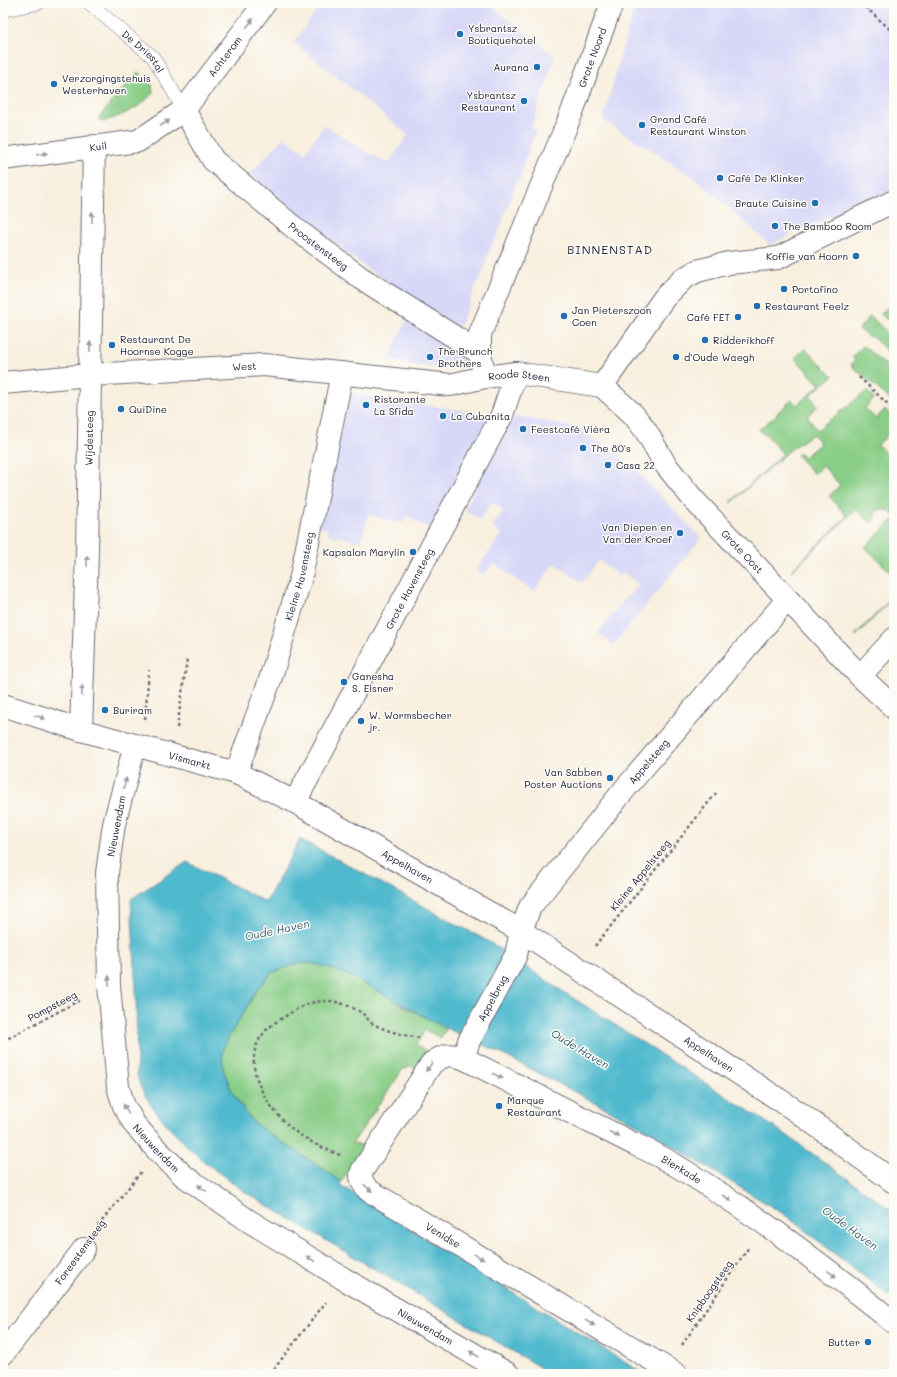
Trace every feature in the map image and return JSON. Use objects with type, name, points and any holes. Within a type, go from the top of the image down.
[{"type":"street","name":"Achterom","points":[[184,110],[265,3]]},
{"type":"street","name":"Grote Noord","points":[[572,112],[612,3]]},
{"type":"street","name":"Kuil","points":[[3,160],[138,141],[184,110]]},
{"type":"street","name":"Proostensteeg","points":[[184,110],[213,160],[297,230],[361,278],[480,352]]},
{"type":"street","name":"Roode Steen","points":[[572,112],[480,334],[480,352],[485,377],[516,373],[602,386]]},
{"type":"street","name":"Wijdesteeg","points":[[81,730],[87,552],[94,146]]},
{"type":"street","points":[[602,386],[664,298],[683,279],[697,271],[729,263],[778,258],[894,201]]},
{"type":"street","name":"West","points":[[3,383],[89,375],[264,365],[450,386],[485,377]]},
{"type":"street","name":"Kleine Havensteeg","points":[[236,773],[270,680],[300,577],[342,373]]},
{"type":"street","name":"Grote Havensteeg","points":[[295,802],[502,415],[516,373]]},
{"type":"street","name":"Grote Oost","points":[[602,386],[632,414],[646,431],[665,464],[693,499],[860,676],[894,708]]},
{"type":"street","name":"Appelsteeg","points":[[521,930],[530,907],[584,839],[624,790],[787,600]]},
{"type":"street","points":[[860,676],[894,639]]},
{"type":"street","name":"Vismarkt","points":[[3,704],[81,730],[236,773],[295,802]]},
{"type":"street","name":"Nieuwendam","points":[[135,745],[114,824],[107,873],[109,985],[118,1087],[124,1106],[135,1125],[158,1151],[184,1176],[249,1220],[344,1279],[508,1374]]},
{"type":"street","name":"Appelhaven","points":[[295,802],[521,930],[798,1112],[894,1182]]},
{"type":"street","name":"Appelbrug","points":[[458,1052],[516,955],[521,930]]},
{"type":"street","name":"Venidse","points":[[458,1052],[432,1063],[360,1174],[362,1182],[368,1190],[671,1371]]},
{"type":"street","name":"Bierkade","points":[[458,1052],[654,1153],[688,1173],[765,1223],[854,1290],[894,1323]]},
{"type":"street","name":"Foreestensteeg","points":[[3,1354],[84,1249]]},
{"type":"lane","points":[[3,9],[5,10],[39,3]]},
{"type":"lane","name":"De Driestal","points":[[89,3],[153,57],[184,110]]},
{"type":"path","points":[[861,3],[894,34]]},
{"type":"path","points":[[859,378],[894,410]]},
{"type":"path","points":[[173,756],[186,659]]},
{"type":"path","points":[[135,745],[144,729],[149,670]]},
{"type":"path","name":"Kleine Appelsteeg","points":[[578,968],[716,793]]},
{"type":"path","name":"Pompsteeg","points":[[3,1041],[109,985]]},
{"type":"path","points":[[366,1165],[316,1145],[291,1127],[271,1107],[256,1078],[254,1065],[255,1050],[263,1034],[274,1022],[307,1004],[326,1000],[348,1005],[362,1013],[374,1025],[458,1052]]},
{"type":"path","name":"Foreestensteeg","points":[[84,1249],[89,1236],[158,1151]]},
{"type":"path","name":"Knipboogsteeg","points":[[671,1371],[765,1223]]},
{"type":"path","points":[[270,1374],[344,1279]]},
{"type":"shaded area","points":[[322,3],[488,3],[555,56],[531,128],[536,131],[521,171],[523,172],[519,181],[517,180],[496,240],[494,240],[485,261],[486,262],[480,281],[478,281],[459,328],[368,269],[280,201],[249,174],[284,138],[305,153],[324,125],[367,152],[389,163],[408,135],[294,42]]},
{"type":"shaded area","points":[[635,3],[894,3],[894,189],[770,245],[695,178],[603,120]]},
{"type":"shaded area","points":[[408,318],[466,351],[459,369],[409,365],[408,363],[389,360]]},
{"type":"shaded area","points":[[350,393],[490,415],[435,531],[406,516],[402,523],[398,521],[397,523],[368,515],[361,542],[327,534],[328,529],[319,527]]},
{"type":"shaded area","points":[[514,416],[578,428],[631,465],[701,538],[614,645],[598,633],[627,596],[629,597],[639,585],[623,572],[620,577],[599,560],[582,583],[554,563],[534,592],[493,563],[484,575],[476,570],[502,534],[492,527],[504,510],[492,502],[480,519],[464,510]]},
{"type":"green space","points":[[138,72],[152,85],[153,93],[136,108],[102,122],[98,118]]},
{"type":"green space","points":[[889,305],[894,310],[894,324],[881,314]]},
{"type":"green space","points":[[870,316],[894,339],[894,359],[890,356],[892,355],[871,336],[869,337],[859,329]]},
{"type":"green space","points":[[863,346],[894,372],[894,403],[851,365],[855,360],[852,357]]},
{"type":"green space","points":[[805,348],[833,376],[810,395],[818,406],[807,416],[817,430],[867,391],[874,399],[865,408],[876,419],[885,409],[894,418],[894,429],[878,445],[892,459],[894,458],[894,516],[888,510],[878,510],[875,513],[875,519],[871,523],[856,509],[792,571],[791,570],[847,516],[829,496],[840,485],[823,466],[814,474],[797,455],[800,453],[804,457],[820,444],[813,434],[791,449],[731,502],[783,454],[766,434],[764,435],[759,429],[777,415],[777,413],[792,400],[797,405],[820,385],[795,358]]},
{"type":"green space","points":[[894,519],[894,576],[865,547]]},
{"type":"green space","points":[[894,596],[894,604],[890,601],[856,636],[855,635]]},
{"type":"green space","points":[[298,963],[326,967],[354,978],[446,1029],[441,1038],[425,1030],[416,1045],[433,1054],[417,1069],[409,1065],[407,1068],[403,1069],[352,1144],[366,1145],[341,1182],[269,1134],[251,1120],[232,1092],[223,1069],[222,1051],[229,1036],[259,987],[272,973]]},
{"type":"water","name":"Oude Haven","points":[[300,839],[491,943],[559,989],[785,1134],[894,1212],[894,1300],[785,1215],[638,1125],[496,1051],[444,1027],[346,974],[311,963],[298,963],[272,973],[259,987],[229,1036],[222,1051],[223,1069],[232,1092],[251,1120],[269,1134],[341,1182],[340,1185],[644,1374],[551,1374],[248,1194],[211,1167],[187,1146],[164,1121],[150,1103],[139,1083],[137,1075],[136,987],[131,899],[187,862],[266,902]]},
{"type":"place","name":"Ysbrantsz Boutiquehotel","points":[[460,34]]},
{"type":"place","name":"Aurana","points":[[537,67]]},
{"type":"place","name":"Verzorgingstehuis Westerhaven","points":[[54,84]]},
{"type":"place","name":"Ysbrantsz Restaurant","points":[[524,101]]},
{"type":"place","name":"Grand Café Restaurant Winston","points":[[642,125]]},
{"type":"place","name":"Café De Klinker","points":[[720,178]]},
{"type":"place","name":"Braute Cuisine","points":[[815,203]]},
{"type":"place","name":"The Bamboo Room","points":[[775,226]]},
{"type":"place","name":"Koffie van Hoorn","points":[[856,256]]},
{"type":"place","name":"Portofino","points":[[784,289]]},
{"type":"place","name":"Restaurant Feelz","points":[[757,306]]},
{"type":"place","name":"Jan Pieterszoon Coen","points":[[564,316]]},
{"type":"place","name":"Café FET","points":[[738,317]]},
{"type":"place","name":"Ridderikhoff","points":[[705,340]]},
{"type":"place","name":"Restaurant De Hoornse Kogge","points":[[112,345]]},
{"type":"place","name":"The Brunch Brothers","points":[[430,357]]},
{"type":"place","name":"d'Oude Waegh","points":[[676,357]]},
{"type":"place","name":"Ristorante La Sfida","points":[[366,405]]},
{"type":"place","name":"QuiDine","points":[[121,409]]},
{"type":"place","name":"La Cubanita","points":[[443,416]]},
{"type":"place","name":"Feestcafé Vièra","points":[[523,429]]},
{"type":"place","name":"The 80's","points":[[583,448]]},
{"type":"place","name":"Casa 22","points":[[608,465]]},
{"type":"place","name":"Van Diepen en Van der Kroef","points":[[680,533]]},
{"type":"place","name":"Kapsalon Marylin","points":[[413,552]]},
{"type":"place","name":"Ganesha S. Elsner","points":[[344,682]]},
{"type":"place","name":"Buriram","points":[[105,710]]},
{"type":"place","name":"W. Wormsbecher jr.","points":[[361,721]]},
{"type":"place","name":"Van Sabben Poster Auctions","points":[[610,778]]},
{"type":"place","name":"Marque Restaurant","points":[[499,1106]]},
{"type":"place","name":"Butter","points":[[868,1342]]},
{"type":"district","name":"BINNENSTAD","points":[[610,250]]}]
